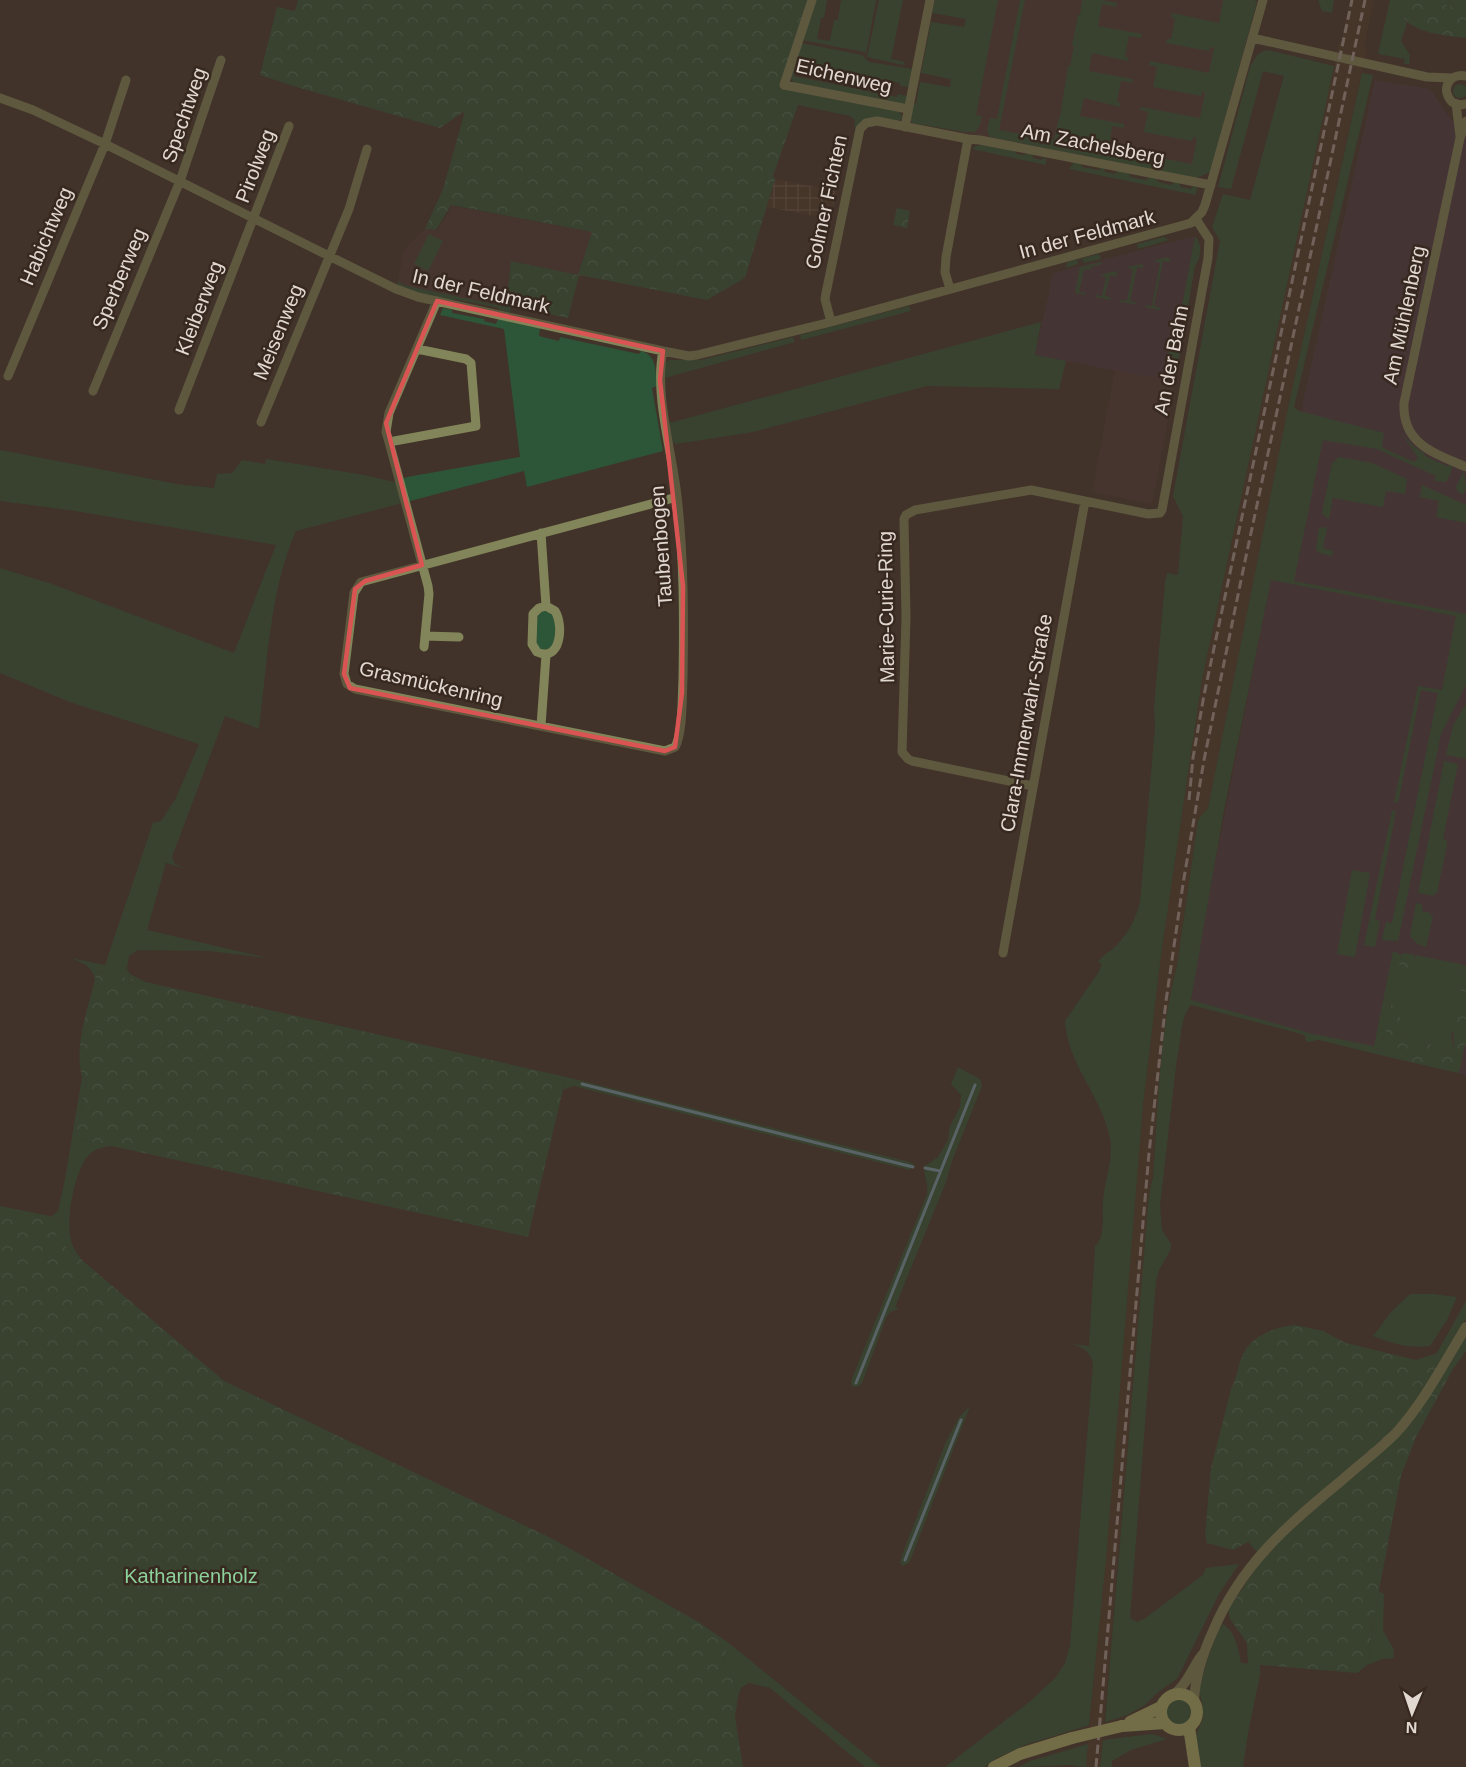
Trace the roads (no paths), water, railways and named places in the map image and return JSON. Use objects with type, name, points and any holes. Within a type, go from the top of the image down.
[{"type":"main road","points":[[1123,1726],[1161,1707],[1168,1697],[1174,1694],[1185,1694],[1194,1701],[1198,1712],[1197,1718],[1184,1729]]},
{"type":"main road","points":[[1161,1707],[1165,1723]]},
{"type":"main road","points":[[994,1767],[1020,1754],[1123,1726],[1165,1723],[1184,1729]]},
{"type":"main road","points":[[1184,1729],[1195,1767]]},
{"type":"street","name":"Eichenweg","points":[[812,0],[784,85],[908,109]]},
{"type":"street","name":"Eichenweg","points":[[905,127],[930,0]]},
{"type":"street","points":[[1196,219],[1205,205],[1263,0]]},
{"type":"street","name":"Am Mühlenberg","points":[[1252,38],[1427,77],[1466,76]]},
{"type":"street","name":"Spechtweg","points":[[180,181],[221,60]]},
{"type":"street","name":"Am Mühlenberg","points":[[1427,77],[1446,91],[1449,99],[1461,104],[1460,138]]},
{"type":"street","points":[[1446,91],[1446,86],[1452,78]]},
{"type":"street","name":"Habichtweg","points":[[8,376],[105,144],[126,80]]},
{"type":"street","name":"In der Feldmark","points":[[0,98],[33,110],[105,144],[396,289],[418,297],[689,356],[707,354],[831,322],[1173,229],[1196,219]]},
{"type":"street","name":"Golmer Fichten","points":[[831,322],[825,299],[860,129],[871,121],[968,139]]},
{"type":"street","name":"Am Mühlenberg","points":[[1466,121],[1460,138],[1403,413],[1409,431],[1421,445],[1466,467]]},
{"type":"street","name":"Pirolweg","points":[[253,219],[290,126]]},
{"type":"street","points":[[950,289],[945,272],[946,257],[968,139]]},
{"type":"street","name":"Am Zachelsberg","points":[[968,139],[1211,185]]},
{"type":"street","name":"Meisenweg","points":[[261,422],[349,209],[367,149]]},
{"type":"street","name":"Sperberweg","points":[[93,391],[180,181]]},
{"type":"street","name":"Kleiberweg","points":[[179,410],[253,219]]},
{"type":"street","name":"An der Bahn","points":[[1162,510],[1209,258],[1209,239],[1196,219]]},
{"type":"street","points":[[424,647],[429,594],[386,432],[389,413],[437,301]]},
{"type":"street","points":[[389,442],[476,426],[469,360],[417,349]]},
{"type":"street","name":"Taubenbogen","points":[[663,351],[660,380],[681,538],[684,626],[678,740]]},
{"type":"street","name":"Marie-Curie-Ring","points":[[1033,786],[912,761],[902,752],[906,617],[904,519],[906,515],[915,510],[1026,491],[1148,514],[1155,514],[1162,510]]},
{"type":"street","name":"Grasmückenring","points":[[677,497],[365,581],[355,589],[344,674],[347,684],[355,689],[665,751],[675,747],[678,740]]},
{"type":"street","name":"Clara-Immerwahr-Straße","points":[[1003,953],[1085,501]]},
{"type":"street","points":[[541,533],[546,606]]},
{"type":"street","points":[[546,606],[555,610],[559,619],[558,645],[553,652],[546,655],[537,652],[531,640],[532,614],[546,606]]},
{"type":"street","points":[[425,636],[459,637]]},
{"type":"street","points":[[541,726],[546,655]]},
{"type":"street","points":[[1194,1701],[1194,1690],[1203,1655],[1227,1599],[1250,1566],[1297,1517],[1373,1454],[1413,1413],[1466,1327]]},
{"type":"street","points":[[1174,1694],[1181,1689],[1194,1665],[1203,1655]]},
{"type":"waterway","points":[[582,1084],[913,1167]]},
{"type":"waterway","points":[[856,1383],[975,1085]]},
{"type":"waterway","points":[[925,1168],[940,1171]]},
{"type":"waterway","points":[[905,1560],[961,1420]]},
{"type":"railway","points":[[1189,800],[1193,758],[1204,695],[1352,0]]},
{"type":"railway","points":[[1096,1767],[1149,1153],[1166,1001],[1183,884],[1204,760],[1365,0]]},
{"type":"park label","name":"Katharinenholz","points":[[191,1576]]}]
